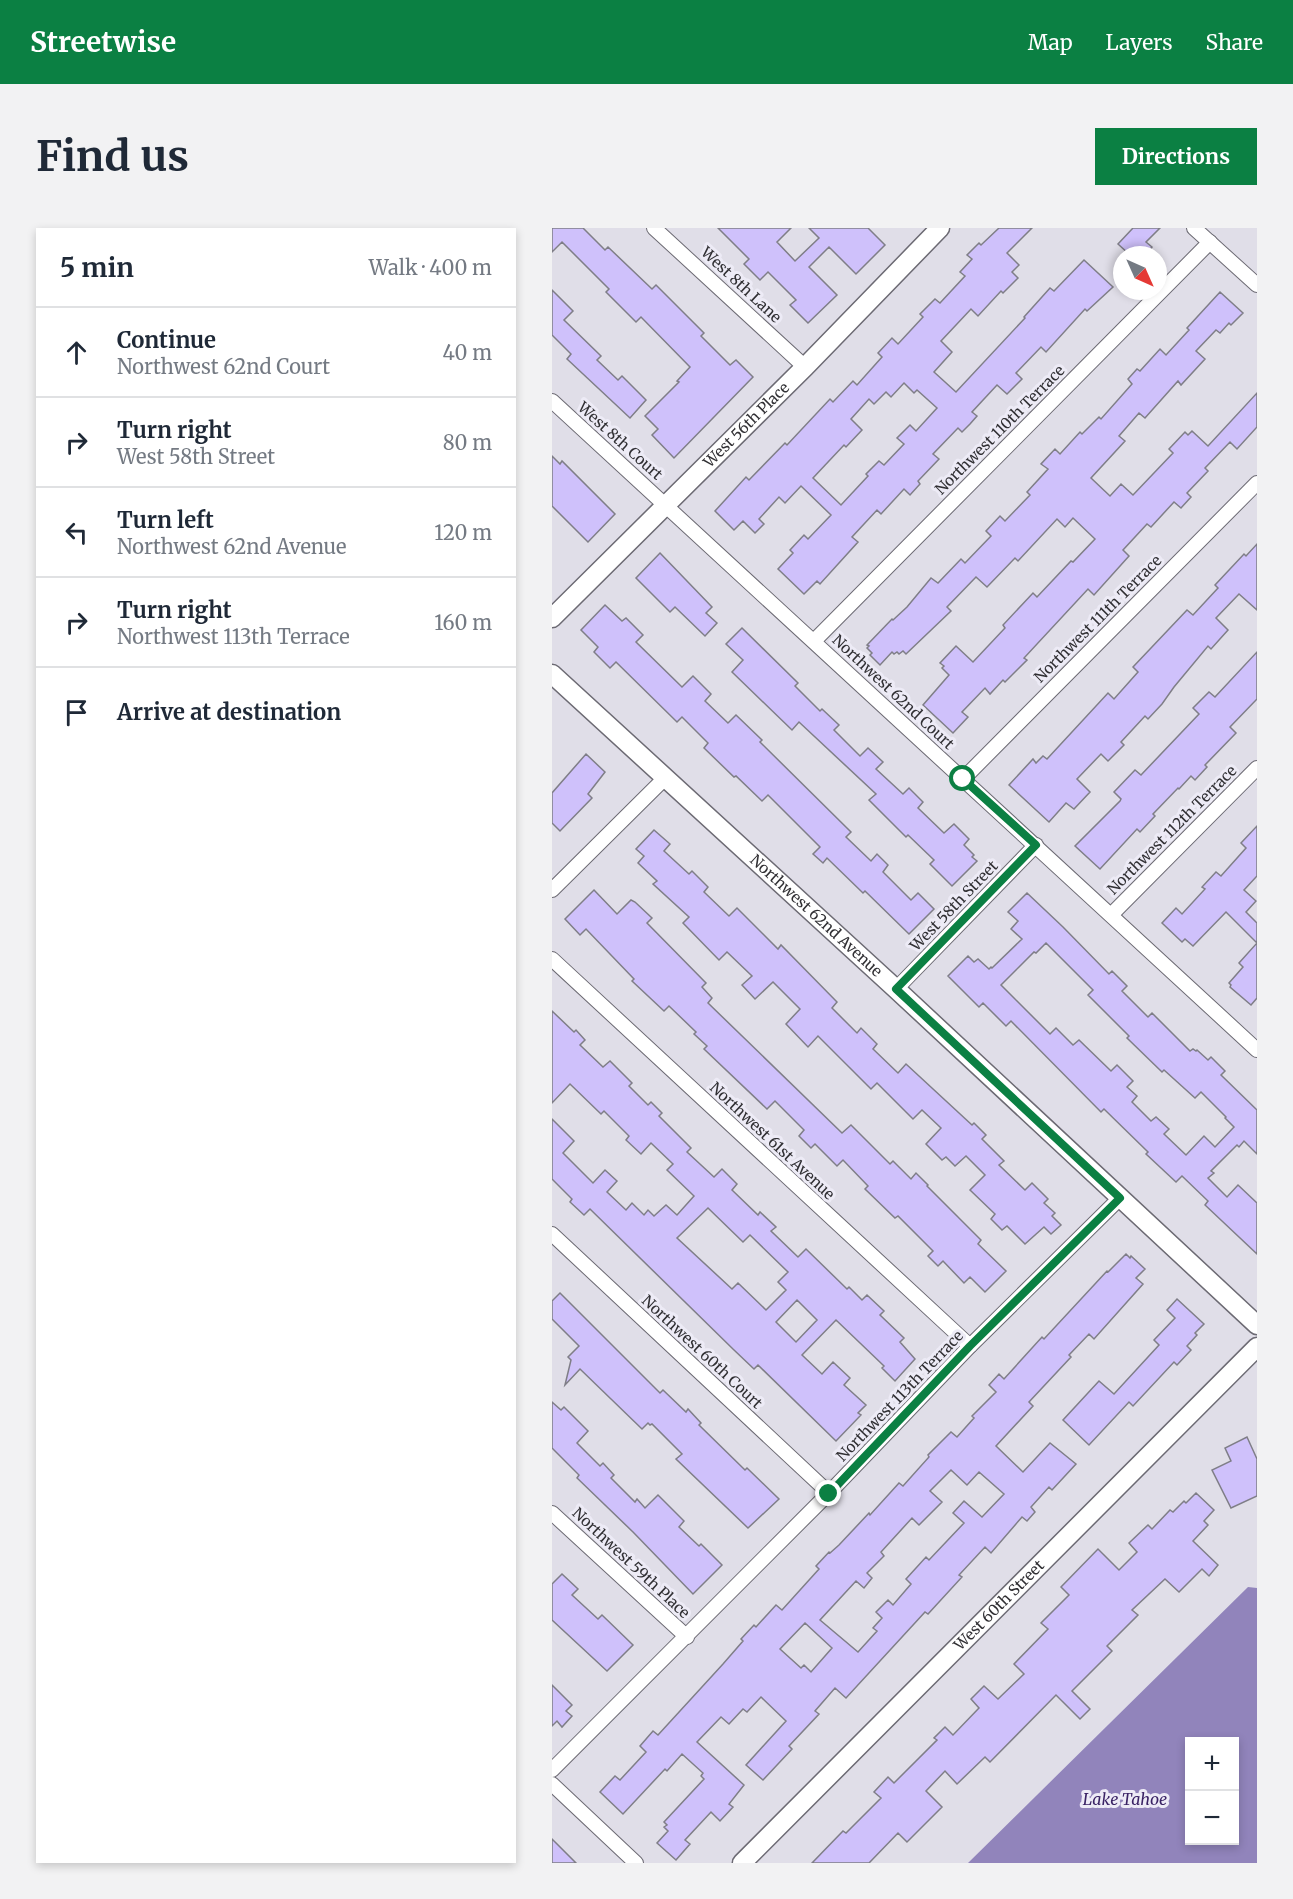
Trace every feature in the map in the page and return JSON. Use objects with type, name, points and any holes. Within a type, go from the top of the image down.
[{"type":"street","name":"West 8th Lane","points":[[654,228],[805,366]]},
{"type":"street","points":[[1194,228],[1257,285]]},
{"type":"street","name":"West 56th Place","points":[[552,618],[805,366],[937,229]]},
{"type":"street","name":"Northwest 110th Terrace","points":[[814,641],[1210,242]]},
{"type":"street","name":"West 8th Court","points":[[552,401],[665,505]]},
{"type":"street","name":"Northwest 111th Terrace","points":[[963,779],[1257,483]]},
{"type":"street","name":"Northwest 62nd Court","points":[[665,505],[1257,1050]]},
{"type":"street","name":"Northwest 62nd Avenue","points":[[552,674],[896,989],[1257,1325]]},
{"type":"street","name":"Northwest 112th Terrace","points":[[1111,915],[1257,768]]},
{"type":"street","points":[[552,890],[665,778]]},
{"type":"street","name":"West 58th Street","points":[[896,989],[1036,845]]},
{"type":"street","name":"Northwest 61st Avenue","points":[[552,959],[970,1346]]},
{"type":"street","name":"Northwest 113th Terrace","points":[[552,1770],[829,1494],[970,1346],[1120,1198]]},
{"type":"street","name":"Northwest 60th Court","points":[[552,1234],[829,1494]]},
{"type":"street","name":"West 60th Street","points":[[742,1863],[1257,1347]]},
{"type":"street","name":"Northwest 59th Place","points":[[552,1513],[687,1637]]},
{"type":"street","points":[[552,1784],[636,1863]]},
{"type":"water","name":"Lake Tahoe","points":[[1248,1587],[1257,1588],[1257,1863],[968,1863]]},
{"type":"building","points":[[552,228],[583,228],[605,250],[608,247],[652,289],[656,285],[704,333],[701,336],[730,365],[736,360],[753,377],[674,458],[652,435],[658,429],[645,416],[679,382],[677,381],[690,367],[641,317],[636,322],[606,292],[609,289],[562,242],[552,252]]},
{"type":"building","points":[[718,228],[791,228],[777,242],[795,261],[819,238],[809,228],[868,228],[885,245],[856,274],[829,247],[809,267],[837,295],[808,323],[790,305],[796,300],[768,272],[760,280],[744,264],[749,259]]},
{"type":"building","points":[[999,228],[1032,228],[1007,253],[1019,265],[1012,272],[1018,278],[1003,293],[1001,291],[978,316],[971,309],[941,341],[952,352],[934,372],[956,392],[1050,288],[1054,291],[1084,260],[1113,287],[1087,311],[1085,309],[1046,352],[1041,347],[1016,373],[1022,379],[1007,394],[997,385],[972,412],[977,416],[970,424],[962,432],[958,428],[933,454],[939,459],[918,481],[920,484],[910,495],[904,489],[881,514],[877,510],[852,537],[858,542],[820,584],[817,581],[804,594],[778,569],[793,553],[790,550],[804,535],[808,539],[831,515],[801,486],[785,503],[779,497],[759,519],[764,524],[755,533],[743,521],[734,530],[715,511],[746,477],[749,480],[785,443],[787,445],[830,399],[833,402],[853,381],[857,385],[882,357],[878,353],[892,338],[898,344],[923,317],[920,314],[935,299],[940,303],[965,276],[960,272],[972,259],[967,255],[979,243],[981,245]],"holes":[[[904,383],[914,393],[917,390],[937,408],[916,431],[910,425],[897,438],[904,444],[884,465],[879,461],[841,505],[813,478],[844,445],[846,447],[862,430],[851,419],[869,399],[874,404],[886,392],[891,397]]]},
{"type":"building","points":[[1133,228],[1160,228],[1146,242],[1151,246],[1120,246],[1118,244]]},
{"type":"building","points":[[552,290],[573,311],[564,320],[601,356],[597,360],[618,380],[622,376],[646,400],[630,418],[567,359],[571,354],[552,335]]},
{"type":"building","points":[[1220,292],[1243,313],[1220,333],[1216,330],[1196,351],[1205,359],[1181,385],[1178,381],[1145,418],[1139,413],[1119,436],[1125,441],[1091,478],[1110,496],[1121,484],[1133,495],[1173,453],[1169,449],[1185,432],[1188,435],[1192,431],[1208,446],[1257,393],[1257,427],[1237,449],[1230,442],[1205,468],[1208,471],[1187,493],[1191,497],[1181,508],[1174,502],[1151,527],[1147,524],[1123,550],[1129,556],[1094,595],[1088,589],[1024,658],[1027,660],[1005,682],[1003,680],[990,694],[985,688],[962,712],[968,717],[953,733],[923,705],[949,675],[940,663],[956,646],[973,662],[1005,628],[1003,625],[1033,593],[1037,597],[1095,539],[1073,518],[1065,527],[1057,519],[1018,561],[1015,558],[987,587],[976,577],[947,607],[951,611],[906,654],[903,651],[899,654],[892,652],[880,665],[870,655],[872,653],[867,645],[907,607],[931,578],[938,583],[961,559],[965,563],[991,536],[986,531],[1000,516],[1005,521],[1030,495],[1027,492],[1048,469],[1041,464],[1055,449],[1060,454],[1080,432],[1082,434],[1099,417],[1101,419],[1132,384],[1128,379],[1137,369],[1140,371],[1160,349],[1166,355]]},
{"type":"building","points":[[552,456],[560,464],[562,461],[615,514],[588,542],[552,506]]},
{"type":"building","points":[[1257,544],[1257,610],[1239,594],[1216,618],[1228,630],[1211,649],[1208,646],[1162,704],[1148,719],[1145,716],[1121,742],[1124,745],[1108,761],[1101,754],[1077,779],[1090,792],[1074,809],[1066,803],[1049,822],[1009,785],[1033,759],[1036,763],[1043,756],[1047,759],[1108,693],[1114,699],[1138,672],[1133,667],[1187,610],[1193,615],[1218,588],[1215,585],[1244,554],[1246,556]]},
{"type":"building","points":[[660,553],[712,607],[706,613],[717,623],[705,636],[675,607],[670,612],[636,578]]},
{"type":"building","points":[[605,605],[622,621],[626,618],[643,635],[636,642],[682,687],[693,676],[711,694],[705,701],[728,723],[736,715],[762,740],[760,742],[851,832],[846,837],[871,861],[877,854],[888,865],[883,872],[911,900],[918,893],[934,909],[909,934],[827,858],[823,863],[813,854],[820,847],[768,795],[762,801],[736,776],[734,777],[704,748],[708,743],[682,717],[677,722],[616,662],[610,668],[594,652],[598,647],[581,630]]},
{"type":"building","points":[[742,628],[798,683],[795,686],[820,711],[822,709],[839,725],[834,730],[860,756],[868,748],[883,762],[876,769],[903,794],[909,788],[923,802],[918,808],[944,833],[954,824],[969,839],[964,845],[977,861],[952,886],[930,864],[934,860],[908,835],[906,837],[869,800],[876,794],[799,722],[792,730],[732,672],[743,660],[726,644]]},
{"type":"building","points":[[1257,652],[1257,699],[1230,727],[1236,733],[1205,765],[1207,767],[1195,780],[1191,776],[1178,788],[1153,814],[1155,816],[1140,832],[1137,829],[1100,869],[1075,846],[1120,801],[1121,799],[1114,792],[1135,770],[1141,775],[1199,714],[1193,708],[1209,692],[1215,697]]},
{"type":"building","points":[[586,754],[605,772],[588,794],[592,798],[560,831],[552,823],[552,793]]},
{"type":"building","points":[[1257,826],[1257,876],[1244,890],[1256,901],[1246,912],[1257,923],[1257,943],[1226,912],[1193,946],[1185,939],[1182,942],[1162,923],[1176,908],[1182,914],[1205,889],[1202,887],[1216,872],[1221,876],[1246,848],[1241,843]]},
{"type":"building","points":[[654,830],[670,844],[664,851],[689,874],[692,871],[708,887],[704,892],[729,916],[737,908],[778,949],[781,945],[837,1002],[832,1008],[857,1033],[861,1028],[877,1044],[873,1049],[898,1073],[906,1064],[972,1125],[974,1123],[986,1135],[982,1139],[1004,1161],[999,1165],[1025,1190],[1032,1183],[1048,1199],[1044,1203],[1055,1213],[1052,1216],[1061,1225],[1051,1234],[1044,1227],[1025,1244],[1007,1226],[1002,1230],[991,1219],[995,1214],[970,1190],[985,1175],[966,1156],[955,1166],[946,1157],[942,1160],[926,1144],[941,1128],[922,1110],[913,1119],[877,1083],[871,1089],[818,1036],[808,1047],[786,1024],[800,1009],[773,982],[755,999],[742,985],[752,976],[727,952],[719,960],[683,923],[689,917],[653,884],[657,881],[638,863],[644,856],[636,849]]},
{"type":"building","points":[[594,890],[617,914],[631,900],[635,902],[652,918],[647,923],[706,983],[702,987],[712,998],[708,1003],[842,1133],[851,1125],[890,1164],[893,1161],[911,1179],[916,1173],[981,1240],[978,1244],[1006,1271],[985,1292],[970,1277],[964,1283],[943,1261],[938,1266],[928,1256],[933,1251],[898,1216],[895,1218],[865,1189],[868,1186],[843,1160],[837,1166],[815,1144],[811,1148],[799,1136],[804,1130],[775,1101],[767,1109],[704,1049],[707,1046],[694,1034],[696,1032],[669,1006],[664,1011],[632,981],[634,979],[586,929],[580,935],[565,919]]},
{"type":"building","points":[[1027,893],[1109,974],[1112,971],[1127,986],[1122,991],[1148,1017],[1152,1013],[1190,1051],[1197,1050],[1208,1060],[1211,1057],[1225,1071],[1221,1075],[1257,1110],[1257,1154],[1244,1141],[1211,1171],[1214,1173],[1208,1178],[1227,1197],[1238,1185],[1257,1203],[1257,1254],[1205,1205],[1208,1201],[1182,1176],[1176,1182],[1104,1109],[1101,1112],[1011,1021],[1006,1026],[983,1003],[979,1007],[948,976],[968,956],[974,962],[978,959],[989,969],[992,968],[1022,939],[1011,929],[1018,921],[1008,912]],"holes":[[[1046,943],[1093,990],[1088,995],[1129,1036],[1127,1038],[1162,1072],[1164,1070],[1195,1098],[1201,1092],[1234,1127],[1215,1147],[1204,1136],[1186,1155],[1164,1134],[1169,1129],[1156,1117],[1151,1121],[1132,1102],[1137,1096],[1127,1087],[1133,1081],[1117,1065],[1111,1071],[1079,1040],[1073,1045],[1056,1028],[1050,1034],[1001,985]]]},
{"type":"building","points":[[1257,943],[1257,998],[1251,1005],[1230,987],[1229,983],[1243,967],[1239,963]]},
{"type":"building","points":[[552,1011],[574,1032],[576,1030],[585,1040],[580,1045],[603,1067],[610,1061],[632,1083],[629,1086],[648,1105],[651,1102],[662,1113],[659,1116],[691,1148],[687,1152],[714,1177],[722,1169],[737,1184],[732,1190],[758,1215],[760,1212],[776,1227],[771,1231],[798,1257],[806,1249],[847,1289],[849,1287],[862,1300],[867,1295],[884,1311],[880,1315],[904,1338],[900,1342],[915,1359],[895,1381],[882,1368],[884,1366],[836,1320],[802,1355],[822,1374],[833,1362],[850,1378],[844,1385],[866,1405],[858,1413],[861,1415],[836,1441],[758,1365],[754,1369],[590,1209],[584,1215],[570,1202],[572,1199],[552,1179],[552,1119],[574,1141],[563,1153],[593,1183],[605,1170],[617,1181],[607,1192],[626,1210],[632,1203],[644,1215],[648,1210],[654,1216],[666,1205],[677,1215],[694,1196],[667,1170],[673,1164],[651,1143],[641,1154],[626,1140],[629,1136],[604,1111],[601,1114],[570,1084],[552,1103]],"holes":[[[708,1208],[743,1242],[750,1235],[788,1272],[778,1282],[786,1290],[766,1310],[738,1283],[732,1289],[677,1238]],[[797,1300],[817,1320],[796,1342],[776,1322]]]},
{"type":"building","points":[[1126,1254],[1145,1269],[1136,1278],[1143,1284],[1094,1339],[1089,1334],[1069,1355],[1071,1357],[1029,1402],[1033,1406],[996,1446],[1023,1472],[1050,1443],[1076,1464],[1052,1490],[1049,1487],[1031,1507],[1035,1512],[1027,1521],[1022,1517],[991,1553],[985,1547],[959,1575],[962,1577],[928,1614],[925,1612],[846,1698],[835,1688],[815,1711],[819,1714],[789,1746],[792,1749],[763,1780],[746,1765],[786,1721],[761,1697],[747,1712],[743,1709],[729,1724],[721,1717],[697,1742],[744,1785],[729,1804],[733,1807],[720,1821],[711,1812],[685,1840],[690,1844],[676,1860],[657,1843],[668,1831],[664,1827],[667,1825],[664,1822],[704,1779],[701,1776],[703,1773],[682,1754],[623,1814],[600,1792],[615,1776],[620,1780],[646,1752],[640,1746],[653,1731],[658,1735],[723,1664],[754,1625],[756,1627],[776,1605],[782,1610],[819,1569],[816,1566],[829,1552],[839,1545],[869,1513],[870,1515],[899,1483],[903,1486],[929,1457],[928,1455],[951,1432],[957,1437],[974,1418],[972,1416],[996,1392],[989,1385],[999,1374],[1004,1379],[1042,1337],[1044,1339]],"holes":[[[951,1470],[967,1485],[979,1472],[1004,1494],[982,1517],[964,1501],[953,1513],[964,1523],[929,1560],[926,1557],[906,1579],[911,1584],[893,1605],[888,1600],[876,1612],[882,1618],[873,1628],[877,1631],[858,1652],[820,1620],[856,1581],[864,1588],[872,1578],[867,1573],[884,1556],[881,1552],[912,1518],[919,1525],[942,1502],[930,1491]],[[805,1623],[832,1648],[811,1672],[804,1665],[801,1668],[780,1649]]]},
{"type":"building","points":[[560,1293],[660,1393],[663,1390],[686,1412],[688,1409],[701,1423],[699,1425],[779,1499],[748,1528],[676,1459],[682,1454],[652,1424],[648,1423],[642,1429],[580,1369],[565,1385],[571,1360],[568,1357],[579,1346],[552,1319],[552,1301]]},
{"type":"building","points":[[1177,1299],[1204,1324],[1187,1346],[1191,1350],[1177,1365],[1174,1362],[1133,1406],[1129,1402],[1089,1445],[1063,1420],[1099,1381],[1114,1394],[1159,1345],[1154,1340],[1175,1318],[1167,1310]]},
{"type":"building","points":[[552,1402],[561,1410],[564,1407],[588,1431],[577,1443],[600,1466],[603,1463],[614,1475],[611,1478],[635,1502],[637,1499],[645,1508],[658,1495],[684,1521],[679,1527],[699,1546],[701,1544],[722,1565],[693,1594],[577,1478],[579,1475],[552,1448]]},
{"type":"building","points":[[1247,1437],[1257,1459],[1257,1496],[1231,1508],[1212,1470],[1231,1461],[1225,1448]]},
{"type":"building","points":[[1196,1493],[1214,1510],[1204,1521],[1208,1525],[1193,1541],[1218,1565],[1209,1576],[1202,1569],[1179,1592],[1165,1579],[1132,1610],[1138,1615],[1107,1646],[1112,1651],[1072,1691],[1090,1709],[1080,1719],[1056,1695],[990,1762],[985,1757],[957,1784],[945,1771],[926,1791],[942,1807],[907,1842],[898,1833],[869,1863],[812,1863],[843,1831],[846,1833],[881,1798],[874,1792],[888,1777],[894,1783],[937,1740],[934,1738],[945,1727],[953,1735],[979,1708],[971,1699],[984,1686],[998,1699],[1024,1674],[1014,1664],[1048,1629],[1041,1623],[1069,1595],[1061,1587],[1098,1549],[1119,1570],[1137,1552],[1129,1543],[1148,1525],[1152,1529],[1170,1510],[1173,1512]]},
{"type":"building","points":[[562,1574],[578,1589],[572,1595],[598,1619],[602,1615],[633,1645],[607,1671],[552,1620],[552,1584]]},
{"type":"building","points":[[552,1685],[572,1705],[566,1711],[572,1716],[562,1727],[557,1721],[552,1726]]},
{"type":"building","points":[[552,1839],[576,1863],[552,1863]]},
{"type":"route","points":[[829,1494],[970,1346],[1120,1198],[896,989],[1036,845],[963,779]]}]
